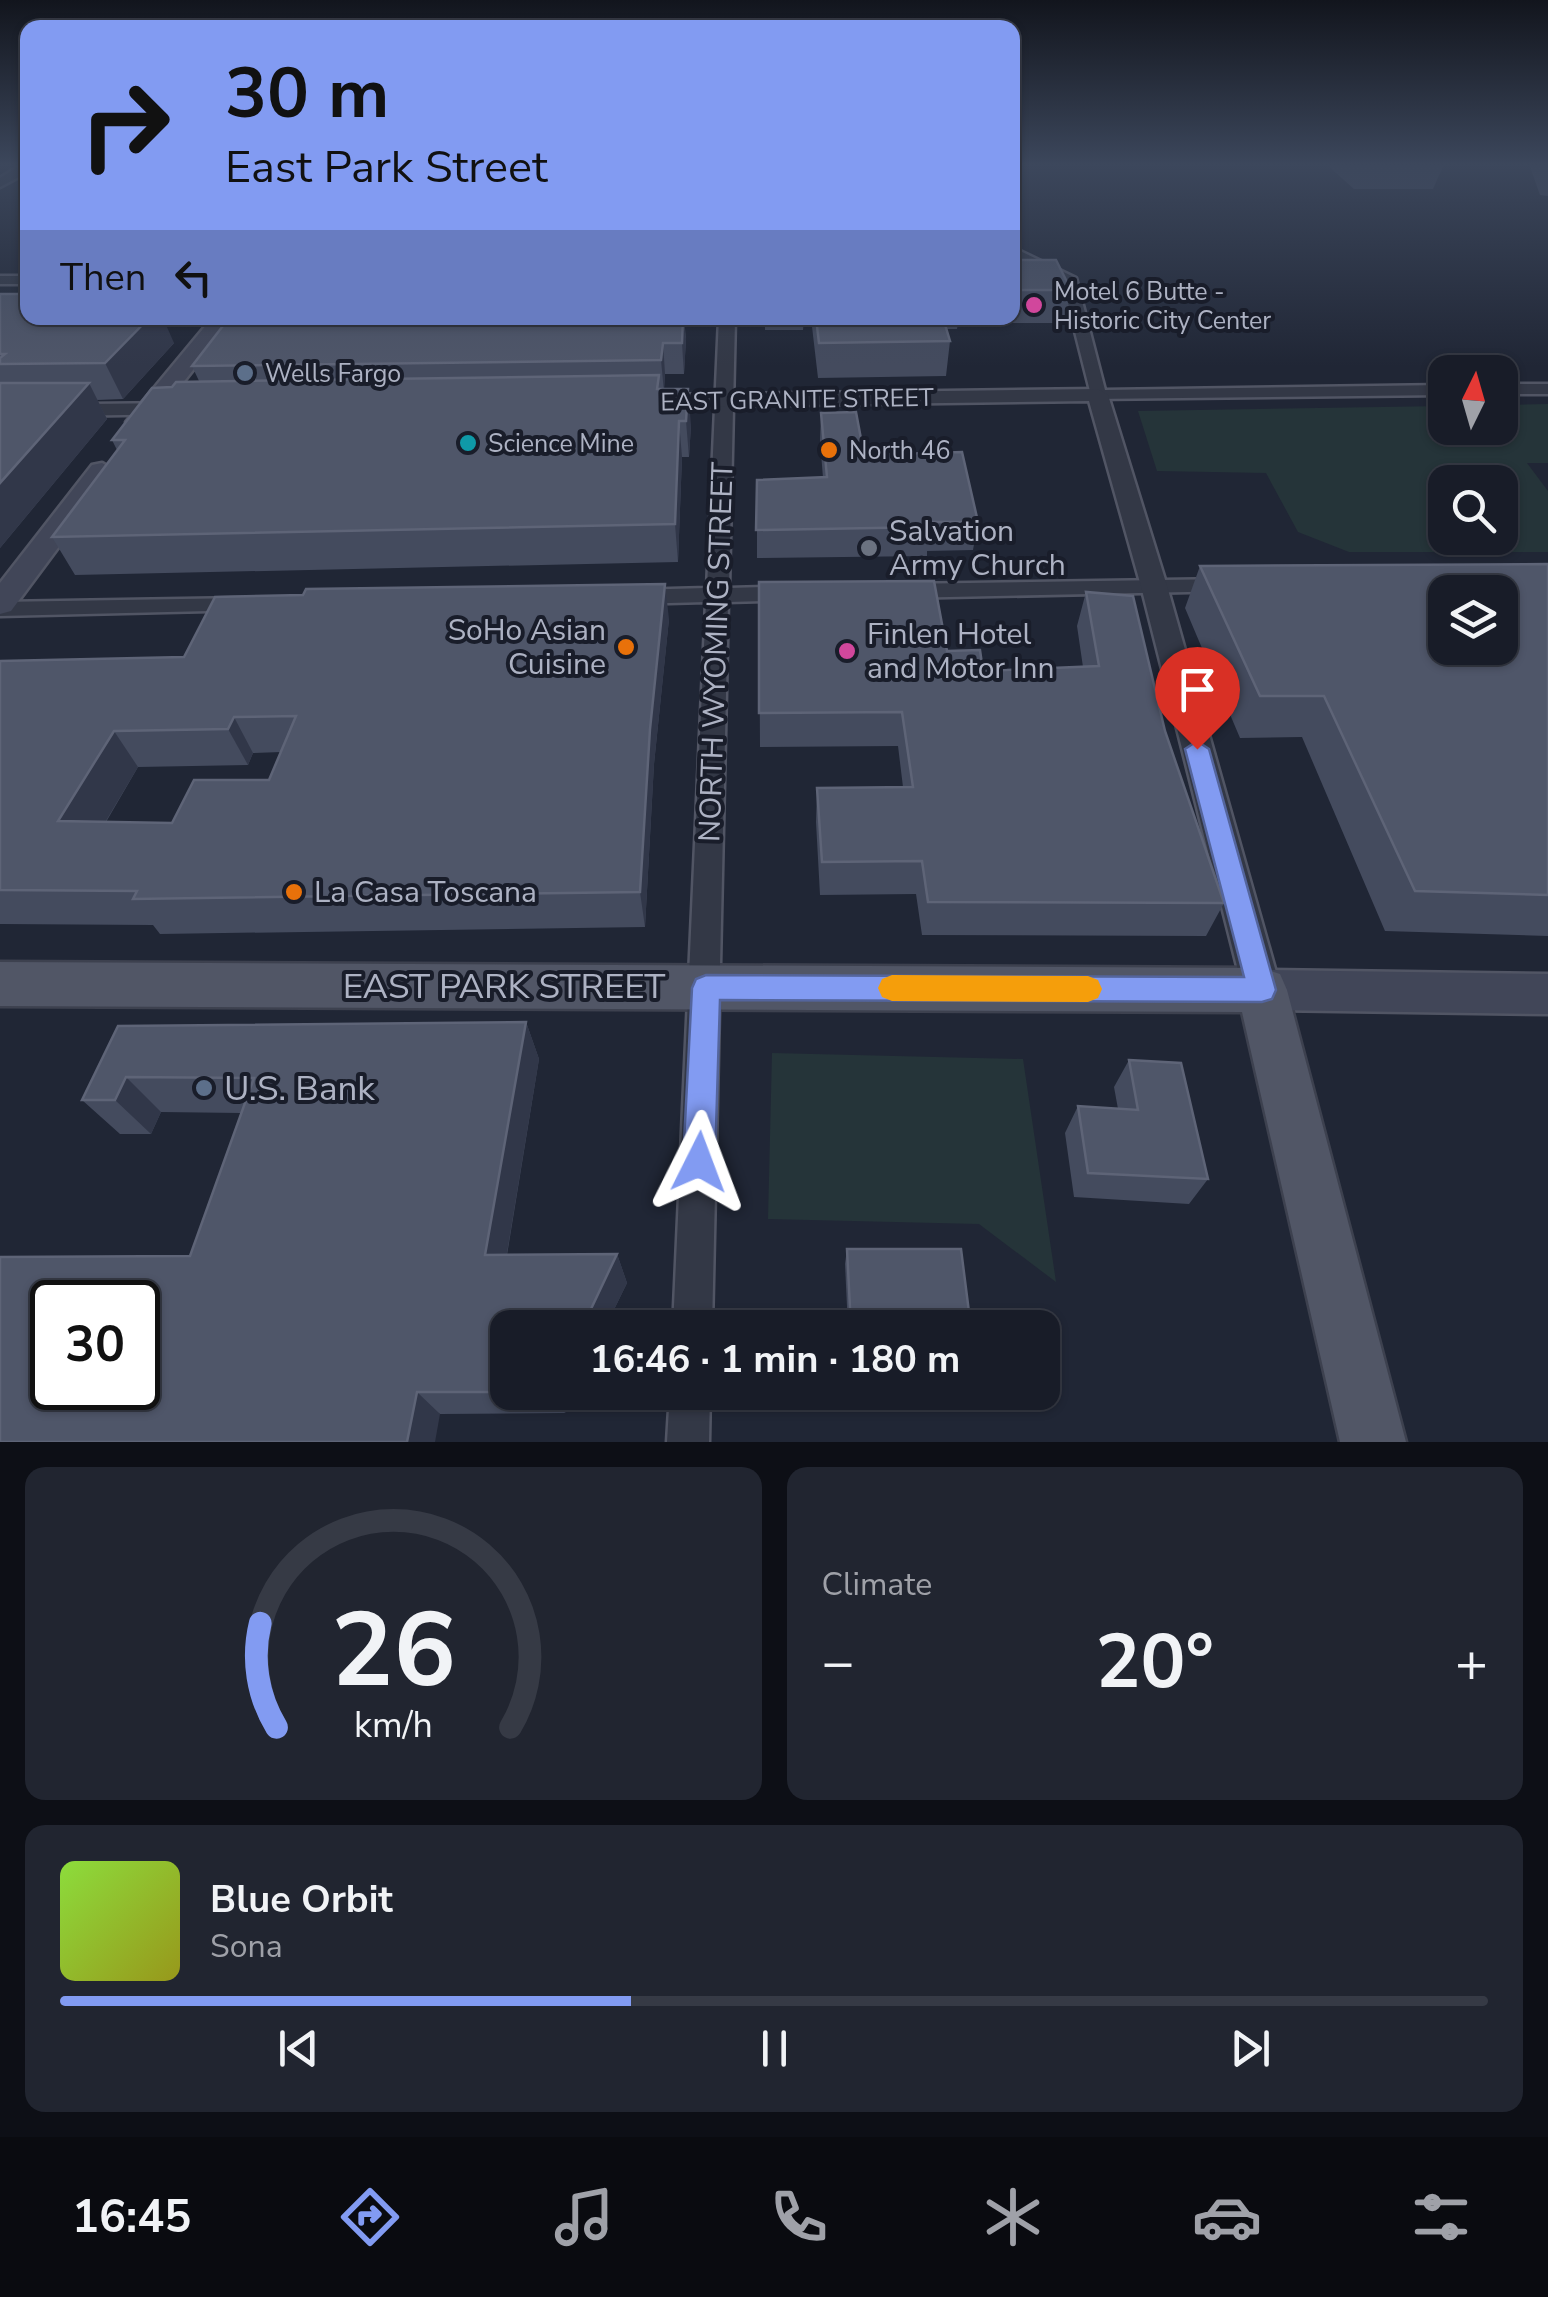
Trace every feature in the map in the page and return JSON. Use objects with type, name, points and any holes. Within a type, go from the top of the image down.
[{"type":"main road","points":[[0,606],[217,325]]},
{"type":"main road","name":"EAST PARK STREET","points":[[0,984],[1548,994]]},
{"type":"main road","points":[[1262,990],[1373,1442]]},
{"type":"street","points":[[1020,255],[1069,278],[1262,990]]},
{"type":"street","name":"NORTH WYOMING STREET","points":[[693,1310],[727,325]]},
{"type":"street","points":[[1518,389],[1548,389]]},
{"type":"street","name":"EAST GRANITE STREET","points":[[631,402],[1428,390]]},
{"type":"street","points":[[0,411],[200,409]]},
{"type":"street","points":[[871,592],[1246,586]]},
{"type":"street","points":[[618,597],[811,593]]},
{"type":"street","points":[[0,606],[264,604]]},
{"type":"street","points":[[688,1442],[689,1410]]},
{"type":"shaded area","points":[[1548,404],[1548,463],[1527,463],[1548,491],[1548,552],[1518,552],[1518,465],[1428,465],[1428,552],[1349,552],[1298,532],[1266,473],[1157,471],[1138,411],[1428,406],[1428,445],[1518,445],[1518,405]]},
{"type":"shaded area","points":[[772,1053],[1023,1059],[1056,1282],[979,1224],[768,1219]]},
{"type":"building","points":[[1020,260],[1056,260],[1071,290],[1020,290]]},
{"type":"building","points":[[0,294],[20,294],[20,325],[142,325],[105,363],[0,364],[5,354],[0,354]]},
{"type":"building","points":[[224,325],[683,325],[682,343],[663,343],[661,360],[192,366]]},
{"type":"building","points":[[817,325],[945,325],[950,341],[819,343]]},
{"type":"building","points":[[659,375],[657,389],[688,389],[686,421],[679,421],[675,524],[52,537],[125,440],[112,440],[152,388],[172,387],[176,382]]},
{"type":"building","points":[[0,383],[89,383],[0,483]]},
{"type":"building","points":[[856,412],[864,455],[962,452],[978,522],[929,522],[930,527],[756,530],[757,480],[827,477],[821,413]]},
{"type":"building","points":[[1548,564],[1548,895],[1415,891],[1324,696],[1260,696],[1200,566]]},
{"type":"building","points":[[934,581],[947,651],[980,650],[983,671],[1099,666],[1086,592],[1133,596],[1165,731],[1224,903],[928,902],[922,861],[822,862],[817,788],[913,787],[902,712],[759,713],[759,582]]},
{"type":"building","points":[[665,584],[650,729],[640,892],[133,899],[137,891],[0,890],[0,661],[184,657],[215,597],[303,595],[306,589]],"holes":[[[296,716],[269,780],[194,780],[172,823],[58,821],[114,731],[228,729],[234,717]]]},
{"type":"building","points":[[526,1022],[485,1255],[617,1254],[591,1310],[490,1310],[490,1392],[417,1392],[407,1442],[0,1442],[0,1257],[190,1256],[254,1078],[126,1077],[115,1100],[82,1100],[118,1026]]},
{"type":"building","points":[[1129,1060],[1181,1063],[1208,1179],[1088,1173],[1078,1106],[1138,1110]]},
{"type":"building","points":[[847,1249],[961,1249],[969,1310],[850,1310]]},
{"type":"slow traffic","points":[[892,988],[1088,989]]},
{"type":"place","name":"Motel 6 Butte - Historic City Center","points":[[1034,305]]},
{"type":"place","name":"Wells Fargo","points":[[245,373]]},
{"type":"place","name":"Science Mine","points":[[468,443]]},
{"type":"place","name":"North 46","points":[[829,450]]},
{"type":"place","name":"Salvation Army Church","points":[[869,548]]},
{"type":"place","name":"SoHo Asian Cuisine","points":[[626,647]]},
{"type":"place","name":"Finlen Hotel and Motor Inn","points":[[847,651]]},
{"type":"place","name":"La Casa Toscana","points":[[294,892]]},
{"type":"place","name":"U.S. Bank","points":[[204,1088]]},
{"type":"route","points":[[699,1162],[706,988],[1262,990],[1197,749]]}]
